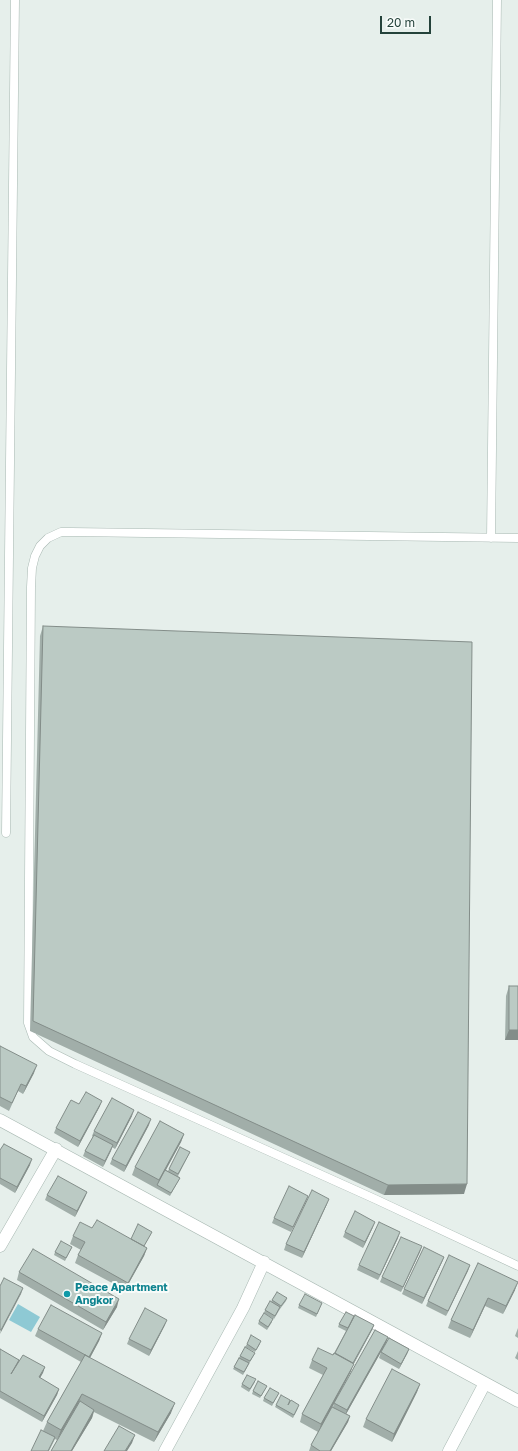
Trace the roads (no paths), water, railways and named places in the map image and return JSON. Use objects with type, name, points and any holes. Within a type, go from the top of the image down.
[{"type":"street","points":[[0,1120],[56,1149],[518,1401]]},
{"type":"street","points":[[0,1246],[56,1149]]},
{"type":"street","points":[[165,1451],[243,1308],[264,1262]]},
{"type":"street","points":[[449,1451],[485,1383]]},
{"type":"lane","points":[[6,833],[15,0]]},
{"type":"lane","points":[[491,538],[498,0]]},
{"type":"lane","points":[[518,538],[70,532],[61,532],[48,538],[40,546],[35,556],[32,568],[31,587],[28,1023],[33,1037],[49,1051],[75,1064],[375,1199],[518,1266]]},
{"type":"water","points":[[18,1304],[40,1317],[31,1332],[9,1320]]},
{"type":"place","name":"Peace Apartment Angkor","points":[[67,1294]]}]
